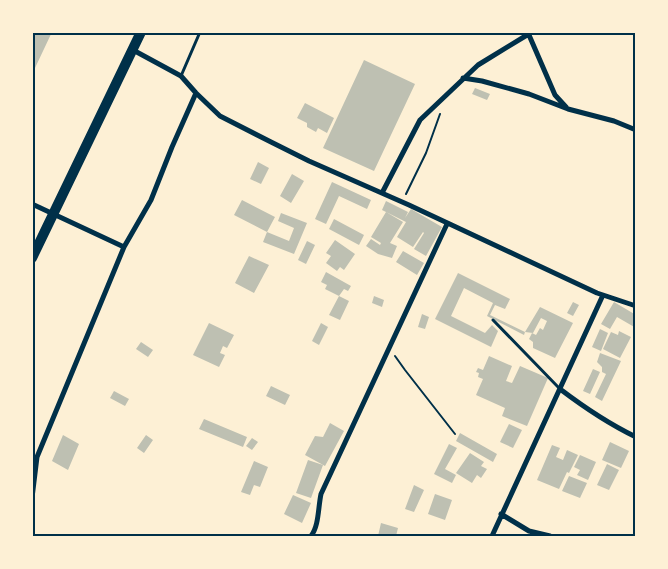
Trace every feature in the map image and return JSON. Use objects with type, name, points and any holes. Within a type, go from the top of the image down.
[{"type":"highway","points":[[32,258],[141,32]]},
{"type":"street","points":[[382,193],[420,120],[478,65],[531,34],[555,95],[568,109]]},
{"type":"street","points":[[132,50],[181,76],[196,94],[220,116],[309,162],[402,202],[603,295],[636,306]]},
{"type":"street","points":[[463,78],[482,81],[544,99],[568,109],[614,120],[636,130]]},
{"type":"street","points":[[32,498],[37,457],[124,247],[150,200],[196,94]]},
{"type":"street","points":[[32,204],[124,247]]},
{"type":"street","points":[[311,536],[317,526],[322,494],[448,224]]},
{"type":"street","points":[[492,536],[603,295]]},
{"type":"street","points":[[560,389],[588,411],[636,437]]},
{"type":"street","points":[[501,514],[529,531],[550,536]]},
{"type":"lane","points":[[181,76],[200,32]]},
{"type":"lane","points":[[493,320],[560,389]]},
{"type":"path","points":[[402,202],[426,153],[444,97]]},
{"type":"path","points":[[390,348],[455,434]]},
{"type":"building","points":[[32,32],[52,32],[35,68],[32,66]]},
{"type":"building","points":[[364,60],[415,84],[374,171],[323,148]]},
{"type":"building","points":[[475,88],[490,94],[487,100],[472,94]]},
{"type":"building","points":[[305,103],[334,118],[327,133],[318,128],[316,132],[307,127],[307,123],[297,118]]},
{"type":"building","points":[[258,162],[269,168],[261,184],[250,179]]},
{"type":"building","points":[[292,174],[304,181],[291,203],[280,196]]},
{"type":"building","points":[[332,182],[371,200],[367,209],[339,196],[326,224],[315,219]]},
{"type":"building","points":[[242,200],[275,217],[267,232],[234,215]]},
{"type":"building","points":[[386,201],[408,212],[405,218],[411,209],[442,227],[426,256],[414,249],[423,232],[413,247],[397,237],[406,222],[382,210]]},
{"type":"building","points":[[386,212],[403,222],[390,243],[397,246],[392,258],[378,254],[366,246],[371,239],[380,245],[381,243],[371,237]]},
{"type":"building","points":[[281,213],[307,223],[294,254],[263,242],[267,232],[289,241],[294,228],[278,221]]},
{"type":"building","points":[[334,219],[364,235],[359,245],[329,229]]},
{"type":"building","points":[[335,240],[355,254],[344,270],[340,267],[337,271],[326,263],[331,256],[326,253]]},
{"type":"building","points":[[307,241],[315,245],[306,264],[298,260]]},
{"type":"building","points":[[403,251],[424,263],[417,275],[396,262]]},
{"type":"building","points":[[249,256],[269,265],[254,293],[235,283]]},
{"type":"building","points":[[326,272],[351,286],[348,291],[344,289],[339,296],[325,289],[327,285],[321,282]]},
{"type":"building","points":[[458,273],[510,299],[505,309],[495,305],[490,315],[525,332],[524,335],[487,316],[493,303],[464,288],[451,316],[485,333],[492,325],[498,331],[491,347],[435,319]]},
{"type":"building","points":[[339,296],[349,301],[340,320],[329,315]]},
{"type":"building","points":[[374,296],[384,300],[382,307],[372,303]]},
{"type":"building","points":[[573,302],[579,305],[573,316],[567,313]]},
{"type":"building","points":[[614,302],[636,315],[636,328],[617,317],[610,329],[601,324]]},
{"type":"building","points":[[540,307],[573,323],[555,358],[533,348],[533,342],[529,339],[532,333],[536,335],[540,328],[543,330],[547,321],[541,318],[533,333],[525,332]]},
{"type":"building","points":[[422,314],[429,317],[425,329],[418,327]]},
{"type":"building","points":[[209,323],[234,335],[227,348],[223,346],[220,353],[225,355],[219,367],[193,355]]},
{"type":"building","points":[[321,323],[328,327],[319,345],[312,341]]},
{"type":"building","points":[[600,329],[608,333],[601,351],[592,347]]},
{"type":"building","points":[[619,331],[631,337],[620,358],[603,349],[611,332],[618,335]]},
{"type":"building","points":[[141,342],[153,350],[148,357],[136,349]]},
{"type":"building","points":[[600,353],[621,361],[602,401],[595,397],[606,374],[602,372],[602,367],[597,362]]},
{"type":"building","points":[[489,356],[512,366],[506,381],[512,383],[520,366],[548,378],[527,426],[502,416],[505,408],[476,395],[483,379],[478,377],[479,373],[476,372],[478,368],[483,370]]},
{"type":"building","points":[[593,369],[600,372],[590,394],[583,391]]},
{"type":"building","points":[[271,386],[290,395],[285,405],[266,396]]},
{"type":"building","points":[[114,391],[129,399],[125,406],[110,398]]},
{"type":"building","points":[[204,419],[247,437],[243,447],[199,429]]},
{"type":"building","points":[[330,423],[344,431],[325,466],[305,455],[315,436],[323,437]]},
{"type":"building","points":[[509,424],[522,430],[513,448],[500,442]]},
{"type":"building","points":[[460,433],[497,454],[493,462],[456,441]]},
{"type":"building","points":[[63,435],[79,444],[68,470],[52,461]]},
{"type":"building","points":[[146,435],[153,440],[144,453],[137,448]]},
{"type":"building","points":[[252,438],[258,442],[252,450],[246,446]]},
{"type":"building","points":[[610,442],[629,451],[621,468],[602,460]]},
{"type":"building","points":[[449,444],[457,448],[445,469],[456,475],[452,483],[434,474]]},
{"type":"building","points":[[552,445],[560,448],[556,457],[563,460],[567,450],[578,455],[559,489],[537,480]]},
{"type":"building","points":[[470,453],[484,462],[481,466],[487,469],[481,478],[477,475],[472,483],[456,473]]},
{"type":"building","points":[[580,455],[596,462],[588,480],[577,475],[580,470],[574,467]]},
{"type":"building","points":[[308,460],[323,465],[311,498],[296,493]]},
{"type":"building","points":[[254,461],[268,467],[260,487],[254,485],[250,495],[241,492]]},
{"type":"building","points":[[607,464],[619,470],[609,490],[597,485]]},
{"type":"building","points":[[569,476],[587,483],[580,498],[562,491]]},
{"type":"building","points":[[414,485],[424,490],[414,512],[405,509]]},
{"type":"building","points":[[435,494],[452,500],[445,520],[428,514]]},
{"type":"building","points":[[293,495],[311,503],[302,523],[284,514]]},
{"type":"building","points":[[381,523],[398,528],[396,536],[378,536]]}]
